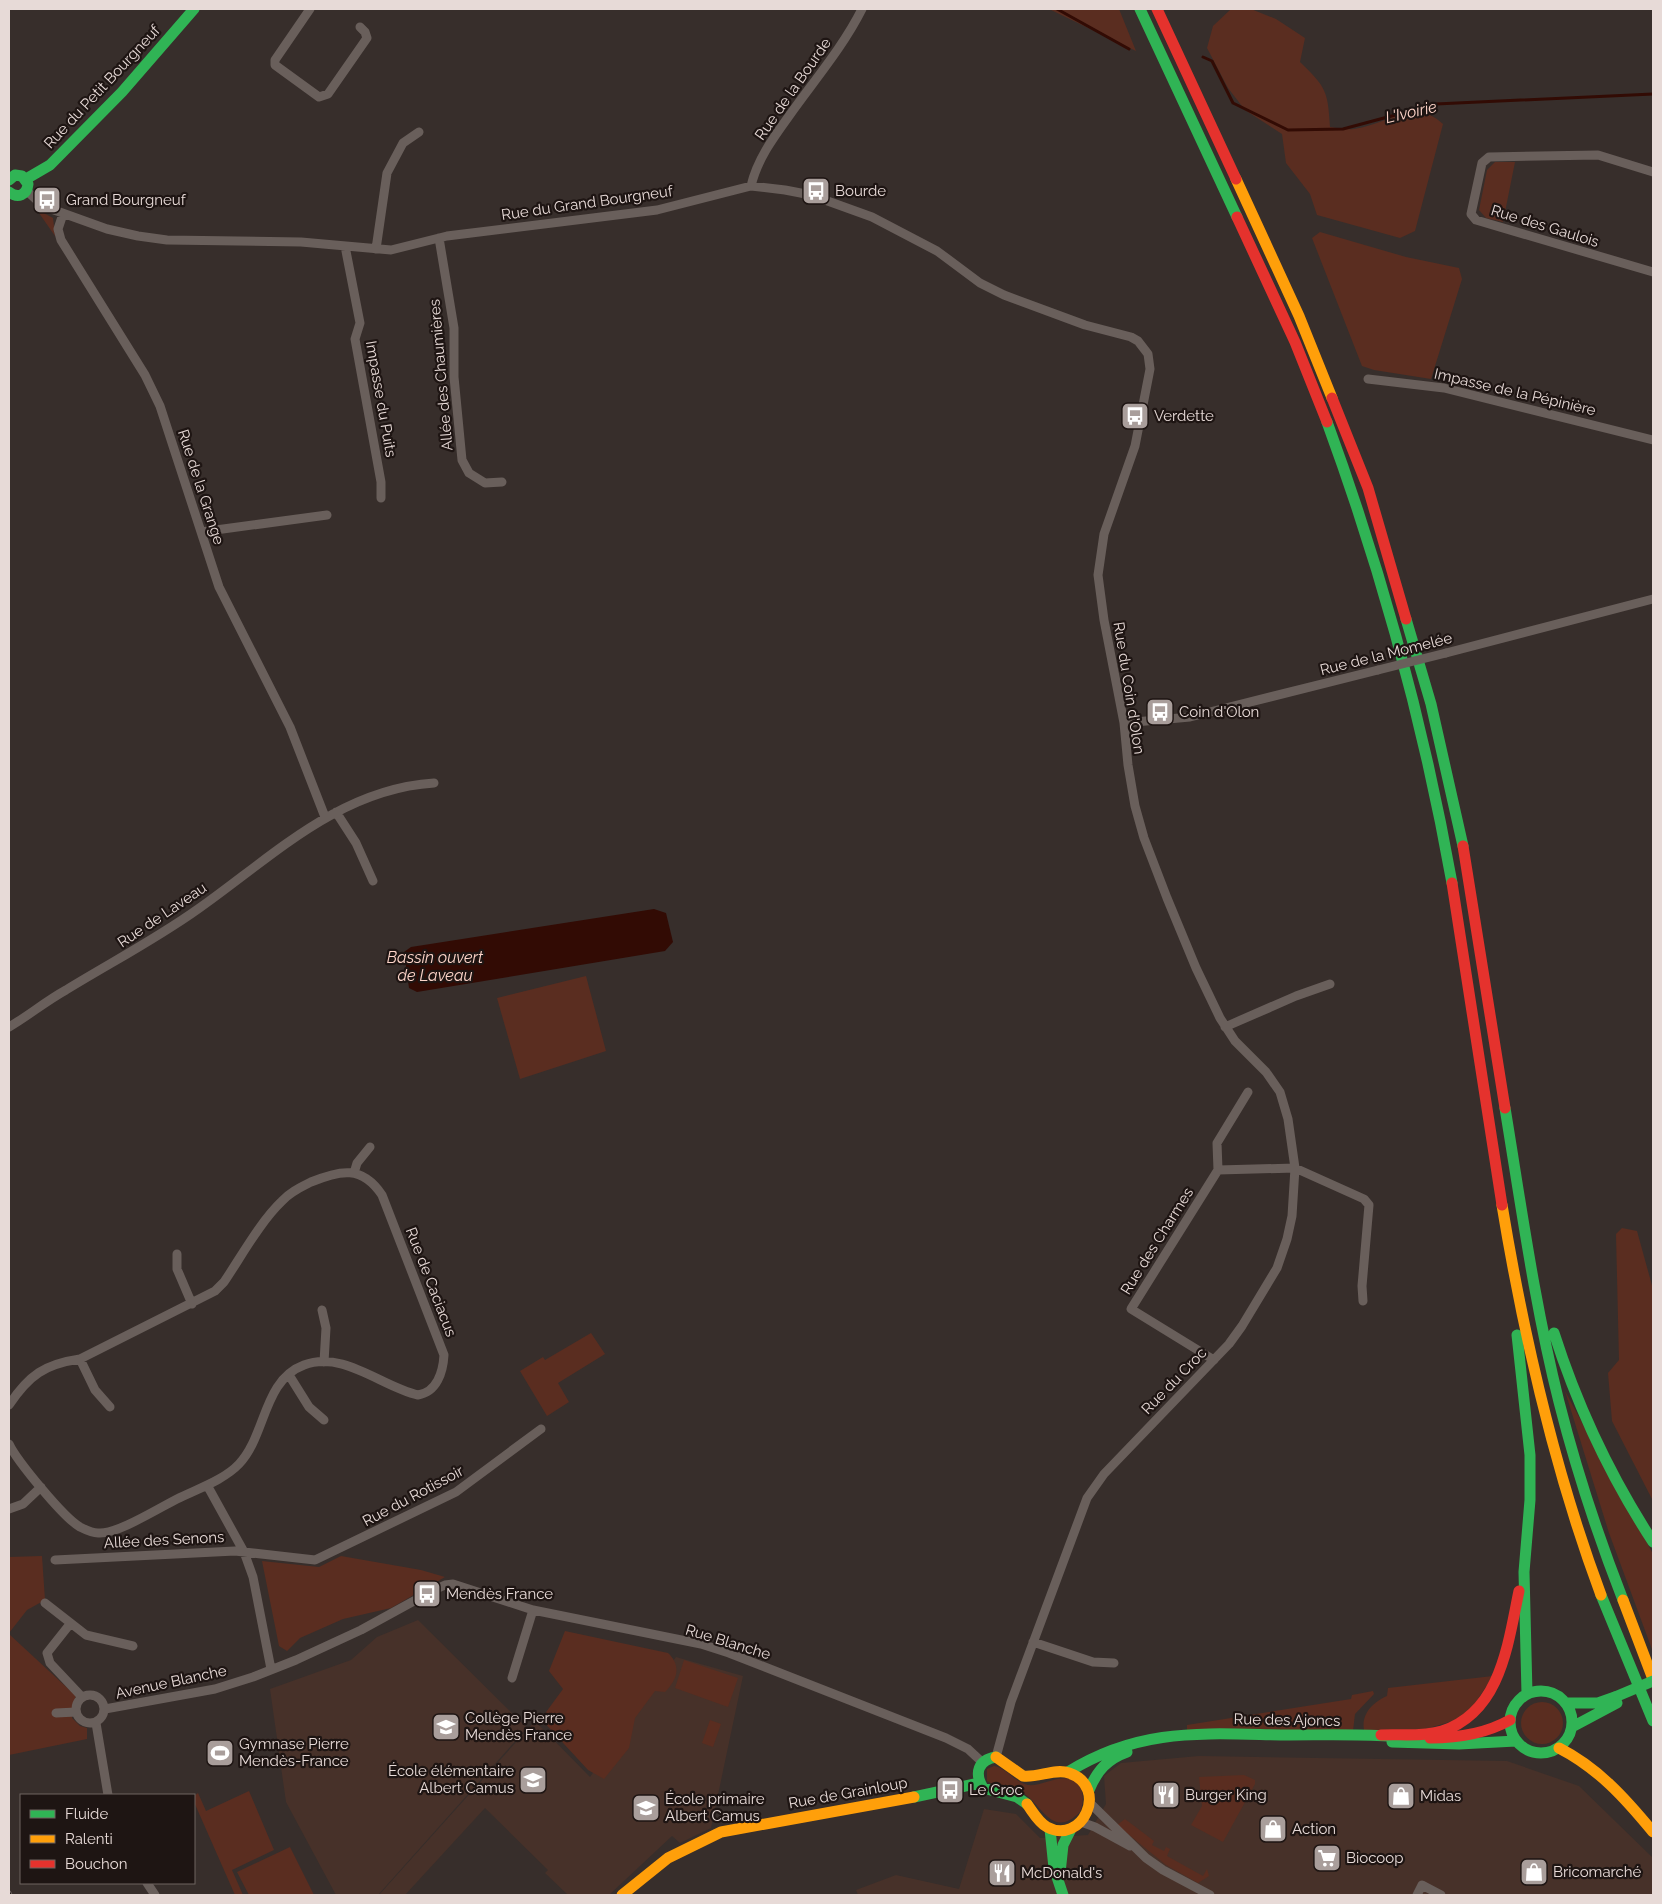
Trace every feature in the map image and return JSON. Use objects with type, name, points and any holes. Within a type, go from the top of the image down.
[{"type":"main road","name":"Rue du Petit Bourgneuf","points":[[9,180],[18,175],[26,179],[50,165],[122,92],[194,9]]},
{"type":"main road","points":[[1140,9],[1289,328],[1327,423],[1370,546],[1411,694],[1449,859],[1510,1248],[1525,1329],[1554,1449],[1609,1614],[1628,1666],[1653,1721]]},
{"type":"main road","points":[[1157,9],[1299,316],[1368,488],[1431,704],[1463,846],[1527,1241],[1559,1402],[1601,1543],[1653,1680],[1572,1727]]},
{"type":"main road","points":[[9,192],[18,197],[27,191],[28,184],[26,179]]},
{"type":"main road","points":[[1515,1170],[1532,1230],[1552,1327],[1574,1394],[1616,1484],[1653,1542]]},
{"type":"main road","points":[[1510,1248],[1508,1270],[1510,1293],[1518,1343],[1530,1455],[1530,1500],[1524,1572],[1527,1694]]},
{"type":"main road","points":[[1381,1735],[1444,1730],[1462,1722],[1483,1705],[1497,1680],[1524,1572]]},
{"type":"main road","points":[[1566,1703],[1616,1700],[1653,1687]]},
{"type":"main road","points":[[1537,1691],[1548,1692],[1558,1696],[1566,1703],[1572,1714],[1572,1727],[1565,1742],[1559,1748],[1550,1752],[1532,1752],[1516,1741],[1510,1727],[1512,1709],[1527,1694],[1537,1691]]},
{"type":"main road","name":"Rue des Ajoncs","points":[[1068,1772],[1106,1751],[1138,1741],[1220,1734],[1381,1735],[1458,1738],[1494,1729],[1510,1720]]},
{"type":"main road","name":"Rue des Ajoncs","points":[[1089,1790],[1096,1773],[1115,1756],[1125,1752],[1164,1744],[1191,1742],[1459,1744],[1516,1741]]},
{"type":"main road","points":[[1559,1748],[1576,1757],[1606,1778],[1653,1832]]},
{"type":"main road","points":[[996,1757],[1021,1776],[1034,1777],[1060,1771],[1068,1772],[1082,1780],[1089,1790],[1091,1804],[1081,1822],[1071,1829],[1062,1831],[1050,1829],[1036,1818],[1024,1801],[1006,1793],[988,1791],[979,1783],[977,1772],[982,1762],[996,1757]]},
{"type":"main road","name":"Rue de Grainloup","points":[[622,1895],[660,1862],[686,1846],[721,1832],[979,1783]]},
{"type":"main road","points":[[1050,1829],[1054,1868],[1063,1895]]},
{"type":"main road","points":[[1060,1883],[1063,1845],[1071,1829]]},
{"type":"street","points":[[310,9],[275,60],[275,66],[319,97],[328,94],[366,38],[365,32],[360,27]]},
{"type":"street","name":"Rue de la Bourde","points":[[751,186],[757,167],[768,146],[846,36],[862,9]]},
{"type":"street","points":[[376,248],[387,173],[403,143],[419,132]]},
{"type":"street","name":"Rue des Gaulois","points":[[1652,271],[1473,218],[1471,214],[1484,159],[1489,157],[1598,155],[1653,172]]},
{"type":"street","name":"Rue du Grand Bourgneuf","points":[[63,214],[108,229],[167,240],[300,242],[391,250],[439,238],[657,210],[751,186],[812,195],[872,217],[937,251],[980,283],[1004,295],[1085,324],[1131,337],[1142,345]]},
{"type":"street","points":[[27,191],[43,206],[63,214]]},
{"type":"street","name":"Rue de la Grange","points":[[63,214],[58,229],[62,240],[145,374],[160,406],[226,603],[290,727],[326,817]]},
{"type":"street","name":"Allée des Chaumières","points":[[439,238],[454,328],[454,377],[460,421],[462,460],[469,473],[485,483],[502,482]]},
{"type":"street","name":"Impasse du Puits","points":[[345,246],[360,323],[355,339],[381,482],[381,498]]},
{"type":"street","name":"Rue du Coin d'Olon","points":[[1142,345],[1148,354],[1150,369],[1135,446],[1104,534],[1098,575],[1104,620],[1124,724],[1128,765],[1144,838],[1196,968],[1225,1027]]},
{"type":"street","name":"Impasse de la Pépinière","points":[[1368,379],[1444,388],[1653,440]]},
{"type":"street","points":[[201,532],[327,515]]},
{"type":"street","name":"Rue de la Momelée","points":[[1124,724],[1190,717],[1653,599]]},
{"type":"street","name":"Rue de Laveau","points":[[9,1027],[65,990],[129,954],[198,909],[260,861],[326,817],[370,796],[392,788],[434,783]]},
{"type":"street","points":[[336,812],[356,843],[373,881]]},
{"type":"street","points":[[1225,1027],[1296,996],[1330,984]]},
{"type":"street","name":"Rue du Croc","points":[[996,1757],[997,1745],[1033,1642],[1087,1498],[1104,1474],[1214,1360],[1242,1326],[1277,1268],[1287,1239],[1292,1216],[1295,1168],[1288,1119],[1280,1092],[1266,1072],[1235,1041],[1225,1027]]},
{"type":"street","points":[[1248,1092],[1217,1143],[1218,1170],[1295,1168],[1364,1199],[1370,1205],[1362,1286],[1363,1301]]},
{"type":"street","points":[[9,1405],[29,1381],[43,1370],[57,1363],[80,1359],[215,1291],[224,1282],[275,1208],[287,1196],[332,1173],[354,1173],[357,1163],[370,1147]]},
{"type":"street","name":"Rue des Charmes","points":[[1214,1360],[1131,1309],[1218,1170]]},
{"type":"street","name":"Rue de Caciacus","points":[[9,1444],[41,1487],[80,1527],[98,1533],[123,1527],[207,1485],[240,1464],[252,1445],[271,1398],[288,1375],[303,1365],[324,1362],[357,1370],[418,1395],[433,1388],[443,1365],[444,1355],[440,1343],[382,1195],[370,1181],[354,1173]]},
{"type":"street","points":[[177,1254],[177,1269],[192,1304]]},
{"type":"street","points":[[322,1310],[326,1328],[324,1362]]},
{"type":"street","points":[[80,1359],[94,1390],[110,1407]]},
{"type":"street","points":[[288,1375],[309,1407],[324,1420]]},
{"type":"street","name":"Rue du Rotissoir","points":[[244,1552],[315,1560],[456,1492],[541,1429]]},
{"type":"street","points":[[207,1485],[244,1552]]},
{"type":"street","points":[[9,1509],[23,1504],[41,1487]]},
{"type":"street","name":"Allée des Senons","points":[[55,1560],[244,1552],[253,1577],[271,1669]]},
{"type":"street","name":"Avenue Blanche","points":[[105,1709],[214,1689],[271,1669],[296,1660],[353,1634],[445,1585],[453,1584]]},
{"type":"street","name":"Rue Blanche","points":[[453,1584],[533,1610],[701,1644],[729,1653],[946,1738],[968,1749],[982,1762]]},
{"type":"street","points":[[45,1603],[70,1624],[91,1637],[133,1646]]},
{"type":"street","points":[[512,1678],[533,1610]]},
{"type":"street","points":[[70,1624],[47,1653],[50,1663],[82,1697]]},
{"type":"street","points":[[1033,1642],[1093,1662],[1114,1663]]},
{"type":"street","points":[[94,1695],[103,1702],[105,1709],[102,1718],[96,1723],[91,1724],[81,1721],[76,1712],[77,1702],[82,1697],[94,1695]]},
{"type":"street","points":[[56,1713],[76,1712]]},
{"type":"street","points":[[96,1723],[108,1794]]},
{"type":"street","points":[[1091,1804],[1134,1848],[1162,1870],[1210,1895]]},
{"type":"street","points":[[1081,1822],[1095,1827],[1134,1848]]},
{"type":"street","points":[[148,1884],[155,1895]]},
{"type":"street","points":[[1417,1895],[1422,1885],[1441,1895]]},
{"type":"shaded area","points":[[1049,9],[1119,9],[1136,51]]},
{"type":"shaded area","points":[[1251,9],[1276,19],[1305,38],[1300,62],[1324,90],[1328,105],[1330,127],[1354,129],[1366,127],[1411,113],[1433,116],[1443,124],[1415,231],[1400,238],[1317,215],[1310,194],[1286,163],[1282,134],[1245,110],[1228,88],[1207,48],[1213,26],[1230,10]]},
{"type":"shaded area","points":[[1495,162],[1515,162],[1503,222],[1486,218],[1479,210],[1487,170]]},
{"type":"shaded area","points":[[40,211],[53,218],[55,236],[39,213]]},
{"type":"shaded area","points":[[1320,232],[1406,257],[1459,268],[1462,279],[1431,379],[1374,370],[1362,366],[1312,238]]},
{"type":"shaded area","points":[[586,976],[606,1051],[520,1079],[497,998]]},
{"type":"shaded area","points":[[1622,1228],[1637,1231],[1653,1289],[1653,1501],[1612,1421],[1608,1373],[1619,1360],[1616,1234]]},
{"type":"shaded area","points":[[591,1333],[605,1354],[558,1383],[569,1402],[547,1416],[520,1371],[543,1357],[545,1360]]},
{"type":"shaded area","points":[[1565,1391],[1653,1554],[1653,1652],[1609,1533]]},
{"type":"shaded area","points":[[42,1556],[45,1600],[27,1610],[9,1633],[9,1557]]},
{"type":"shaded area","points":[[341,1556],[421,1570],[445,1577],[391,1608],[343,1619],[300,1638],[287,1651],[279,1646],[262,1561],[319,1567]]},
{"type":"shaded area","points":[[418,1620],[527,1728],[378,1895],[336,1895],[286,1802],[270,1689],[351,1660],[377,1637]]},
{"type":"shaded area","points":[[565,1631],[668,1653],[675,1663],[676,1673],[672,1683],[665,1692],[655,1691],[635,1718],[629,1748],[604,1779],[588,1770],[541,1719],[563,1689],[549,1671]]},
{"type":"shaded area","points":[[9,1634],[76,1696],[72,1706],[72,1718],[80,1726],[87,1728],[87,1739],[9,1755]]},
{"type":"shaded area","points":[[676,1657],[743,1676],[711,1828],[680,1843],[672,1836],[609,1895],[568,1895],[545,1873],[548,1870],[485,1808],[405,1895],[379,1895],[535,1721],[590,1777]]},
{"type":"shaded area","points":[[684,1660],[738,1678],[728,1707],[675,1688]]},
{"type":"shaded area","points":[[1493,1676],[1466,1717],[1419,1731],[1364,1730],[1366,1714],[1373,1705],[1387,1696],[1388,1688]]},
{"type":"shaded area","points":[[1373,1691],[1374,1694],[1355,1714],[1353,1731],[1187,1730],[1187,1725],[1351,1699],[1352,1695]]},
{"type":"shaded area","points":[[1542,1702],[1557,1708],[1563,1723],[1557,1738],[1542,1744],[1527,1738],[1521,1723],[1527,1708]]},
{"type":"shaded area","points":[[710,1720],[721,1724],[713,1747],[702,1743]]},
{"type":"shaded area","points":[[1199,1756],[1507,1761],[1579,1786],[1653,1858],[1653,1895],[858,1895],[856,1890],[896,1875],[959,1889],[984,1809],[1016,1814],[1040,1838],[1088,1835],[1106,1804],[1104,1776],[1121,1763]]},
{"type":"shaded area","points":[[994,1766],[1003,1769],[1028,1785],[1064,1778],[1077,1782],[1082,1792],[1083,1800],[1080,1812],[1070,1820],[1054,1821],[1028,1796],[1020,1791],[987,1781],[987,1769]]},
{"type":"shaded area","points":[[1244,1775],[1255,1780],[1255,1784],[1223,1842],[1191,1825],[1202,1806],[1199,1777]]},
{"type":"shaded area","points":[[249,1791],[274,1850],[232,1870],[243,1895],[235,1895],[195,1804],[195,1795],[198,1793],[206,1811]]},
{"type":"shaded area","points":[[1125,1819],[1154,1841],[1152,1845],[1164,1851],[1166,1847],[1170,1849],[1167,1856],[1203,1876],[1207,1869],[1209,1876],[1198,1883],[1166,1865],[1117,1825]]},
{"type":"shaded area","points":[[290,1847],[314,1895],[249,1895],[237,1872]]},
{"type":"water","name":"Bassin ouvert de Laveau","points":[[654,909],[666,913],[673,942],[665,951],[417,992],[409,988],[404,952],[411,947]]},
{"type":"waterway","name":"L'Ivoirie","points":[[1057,9],[1129,49]]},
{"type":"waterway","name":"L'Ivoirie","points":[[1203,57],[1212,61],[1233,103],[1288,130],[1343,129],[1436,104],[1653,94]]},
{"type":"traffic: fast","points":[[26,179],[50,165],[122,92],[194,9]]},
{"type":"traffic: fast","points":[[1140,9],[1237,217]]},
{"type":"traffic: fast","points":[[9,180],[15,175],[22,176],[28,184],[26,191],[22,195],[9,192]]},
{"type":"traffic: fast","points":[[1327,422],[1366,535],[1400,650],[1441,824],[1452,883]]},
{"type":"traffic: fast","points":[[1406,619],[1431,704],[1463,846]]},
{"type":"traffic: fast","points":[[1505,1108],[1550,1366],[1588,1502],[1623,1600]]},
{"type":"traffic: fast","points":[[1554,1333],[1563,1361],[1596,1441],[1637,1517],[1653,1542]]},
{"type":"traffic: fast","points":[[1517,1335],[1530,1455],[1530,1500],[1524,1572],[1527,1694]]},
{"type":"traffic: fast","points":[[1601,1595],[1653,1721]]},
{"type":"traffic: fast","points":[[1615,1697],[1653,1681]]},
{"type":"traffic: fast","points":[[1535,1691],[1547,1691],[1563,1700],[1570,1710],[1572,1722],[1570,1734],[1563,1744],[1547,1753],[1535,1753],[1524,1748],[1515,1739],[1510,1728],[1510,1716],[1515,1705],[1524,1696],[1535,1691]]},
{"type":"traffic: fast","points":[[1566,1703],[1598,1703],[1615,1697]]},
{"type":"traffic: fast","points":[[1572,1727],[1617,1703]]},
{"type":"traffic: fast","points":[[1068,1772],[1095,1757],[1122,1747],[1175,1736],[1202,1734],[1388,1736]]},
{"type":"traffic: fast","points":[[1392,1742],[1459,1744],[1516,1741]]},
{"type":"traffic: fast","points":[[1089,1790],[1104,1766],[1114,1758],[1127,1752]]},
{"type":"traffic: fast","points":[[996,1757],[985,1761],[979,1768],[978,1772],[983,1788],[1017,1797],[1027,1804]]},
{"type":"traffic: fast","points":[[914,1797],[979,1783]]},
{"type":"traffic: fast","points":[[1050,1829],[1054,1868],[1063,1895]]},
{"type":"traffic: fast","points":[[1060,1873],[1063,1845],[1071,1829]]},
{"type":"traffic: slow","points":[[1236,179],[1299,316],[1332,398]]},
{"type":"traffic: slow","points":[[1502,1205],[1520,1304],[1542,1403],[1569,1500],[1601,1595]]},
{"type":"traffic: slow","points":[[1623,1600],[1653,1679]]},
{"type":"traffic: slow","points":[[1559,1748],[1598,1774],[1632,1807],[1653,1832]]},
{"type":"traffic: slow","points":[[996,1757],[1023,1776],[1058,1772],[1069,1773],[1081,1780],[1088,1790],[1089,1801],[1086,1812],[1080,1822],[1071,1829],[1060,1831],[1047,1827],[1038,1820],[1027,1804]]},
{"type":"traffic: slow","points":[[622,1895],[668,1858],[721,1832],[914,1797]]},
{"type":"traffic: jam","points":[[1157,9],[1236,179]]},
{"type":"traffic: jam","points":[[1237,217],[1295,342],[1327,422]]},
{"type":"traffic: jam","points":[[1332,398],[1368,488],[1406,619]]},
{"type":"traffic: jam","points":[[1463,846],[1505,1108]]},
{"type":"traffic: jam","points":[[1452,883],[1502,1205]]},
{"type":"traffic: jam","points":[[1381,1735],[1435,1733],[1462,1722],[1477,1708],[1489,1692],[1499,1673],[1511,1632],[1519,1591]]},
{"type":"traffic: jam","points":[[1430,1738],[1472,1734],[1491,1729],[1510,1720]]},
{"type":"place","name":"Bourde","points":[[816,191]]},
{"type":"place","name":"Grand Bourgneuf","points":[[47,200]]},
{"type":"place","name":"Verdette","points":[[1135,416]]},
{"type":"place","name":"Coin d'Olon","points":[[1160,712]]},
{"type":"place","name":"Mendès France","points":[[427,1594]]},
{"type":"place","name":"Collège Pierre Mendès France","points":[[446,1727]]},
{"type":"place","name":"Gymnase Pierre Mendès-France","points":[[220,1753]]},
{"type":"place","name":"École élémentaire Albert Camus","points":[[533,1780]]},
{"type":"place","name":"Le Croc","points":[[950,1790]]},
{"type":"place","name":"Burger King","points":[[1166,1795]]},
{"type":"place","name":"Midas","points":[[1401,1796]]},
{"type":"place","name":"École primaire Albert Camus","points":[[646,1808]]},
{"type":"place","name":"Action","points":[[1273,1829]]},
{"type":"place","name":"Biocoop","points":[[1327,1858]]},
{"type":"place","name":"Bricomarché","points":[[1534,1872]]},
{"type":"place","name":"McDonald's","points":[[1002,1873]]}]
